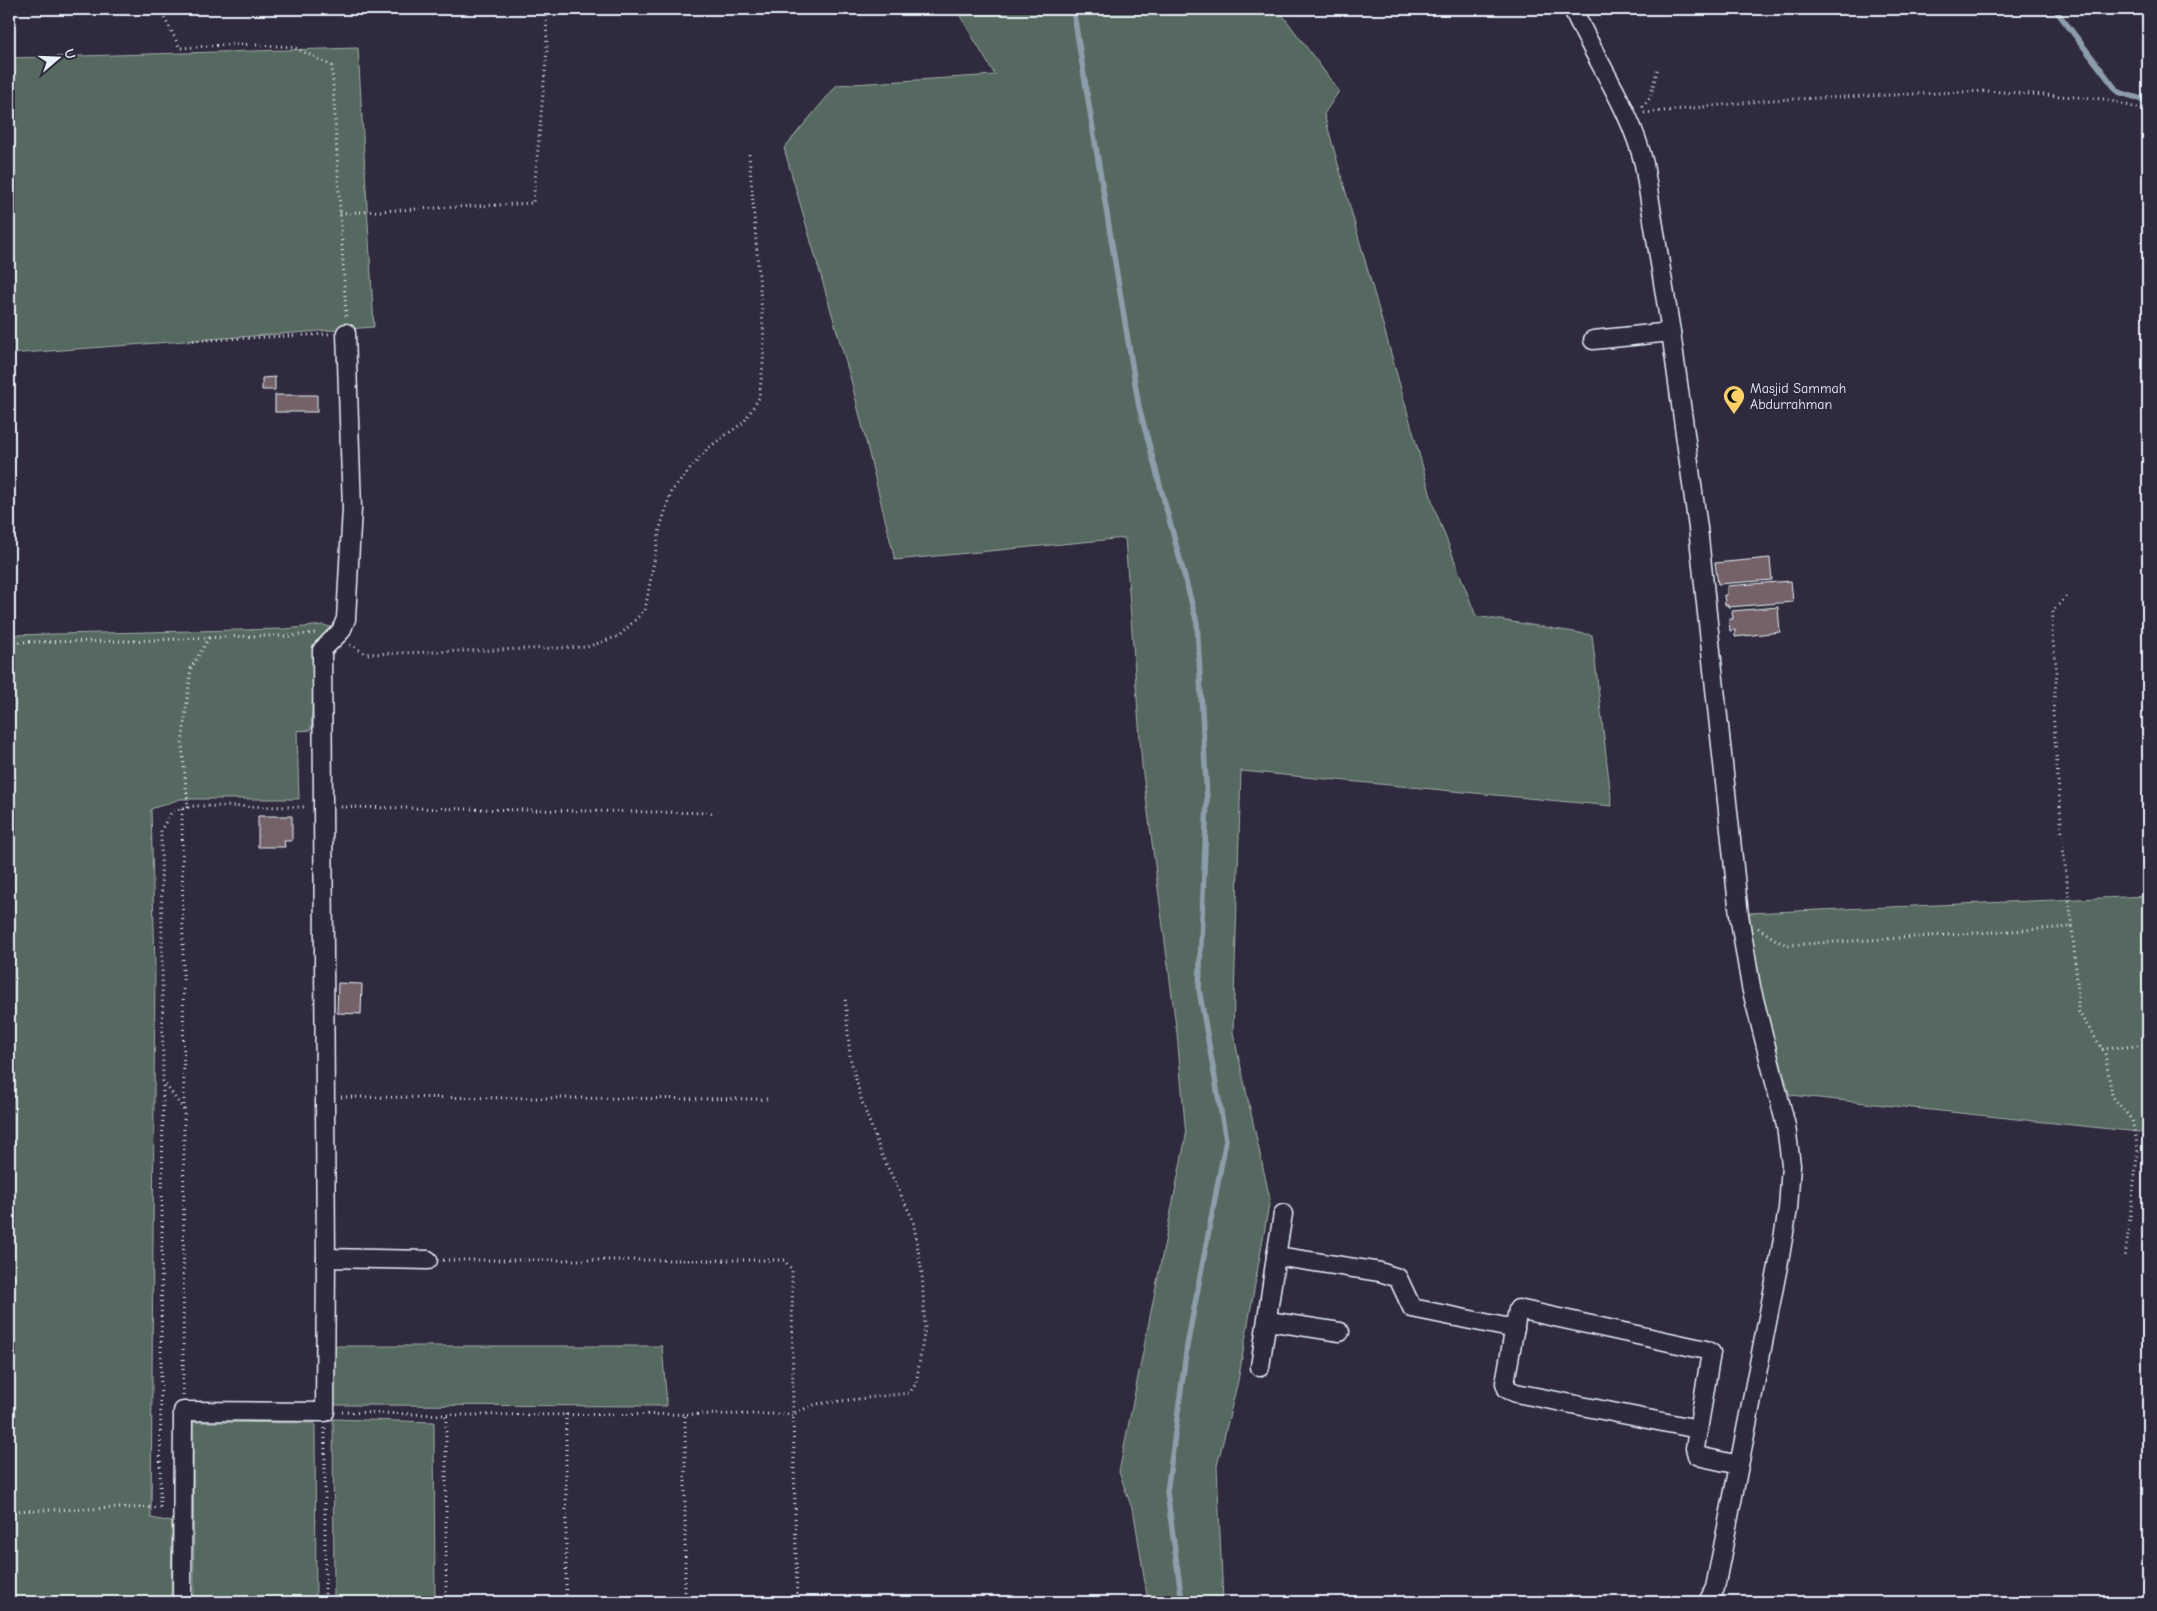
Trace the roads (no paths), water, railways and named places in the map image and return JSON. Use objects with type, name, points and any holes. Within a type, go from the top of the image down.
[{"type":"street","points":[[1573,9],[1632,115],[1644,164],[1671,332],[1698,528],[1739,916],[1751,987],[1786,1126],[1791,1165],[1788,1209],[1780,1256],[1715,1588],[1708,1602]]},
{"type":"street","points":[[1592,340],[1671,332]]},
{"type":"street","points":[[182,1602],[183,1411],[325,1412],[326,1097],[322,650],[342,631],[346,619],[352,508],[346,333]]},
{"type":"street","points":[[1260,1367],[1283,1214]]},
{"type":"street","points":[[1276,1256],[1380,1272],[1398,1278],[1412,1308],[1515,1329]]},
{"type":"street","points":[[326,1258],[428,1260]]},
{"type":"street","points":[[1698,1429],[1516,1393],[1507,1389],[1505,1383],[1518,1309],[1706,1350],[1711,1353],[1695,1448],[1697,1455],[1739,1465]]},
{"type":"street","points":[[1268,1321],[1340,1332]]},
{"type":"waterway","points":[[1073,9],[1139,407],[1197,623],[1207,800],[1199,989],[1226,1140],[1187,1346],[1167,1492],[1182,1602]]},
{"type":"waterway","points":[[2055,9],[2118,92],[2148,101]]},
{"type":"place","name":"Masjid Sammah Abdurrahman","points":[[1734,415]]}]
